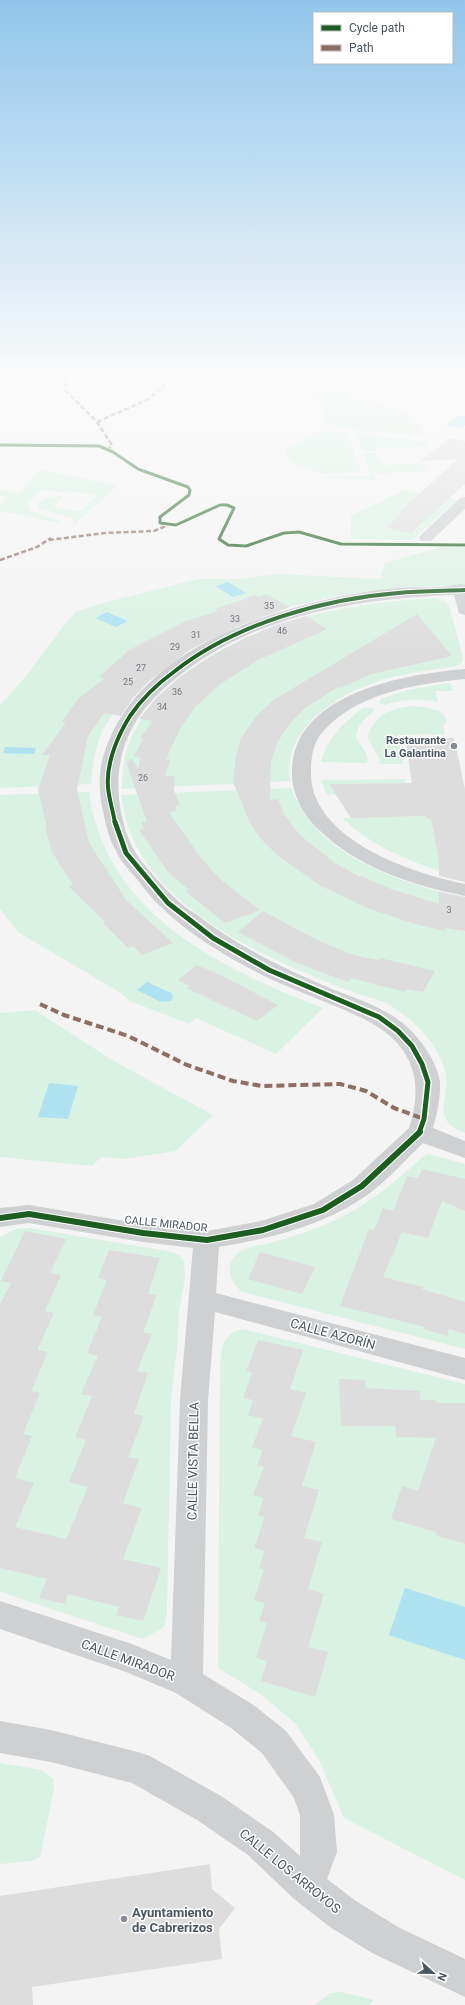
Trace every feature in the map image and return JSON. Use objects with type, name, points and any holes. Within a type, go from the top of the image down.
[{"type":"street","points":[[426,538],[465,501]]},
{"type":"street","points":[[465,610],[462,590],[389,594],[307,609],[266,622],[228,637],[194,656],[154,686],[140,701],[123,727],[112,756],[108,786],[116,828],[126,853],[168,902],[212,938],[269,970],[380,1018],[398,1031],[412,1046],[422,1064],[428,1082],[424,1119],[420,1132],[465,1150]]},
{"type":"street","points":[[465,674],[402,682],[380,689],[340,708],[324,721],[311,735],[303,751],[300,767],[301,784],[308,803],[320,821],[339,838],[363,855],[391,869],[424,881],[465,890]]},
{"type":"street","name":"CALLE MIRADOR","points":[[0,1218],[5,1216],[29,1214],[143,1232],[207,1240],[263,1230],[323,1210],[362,1186],[420,1132]]},
{"type":"street","name":"CALLE VISTA BELLA","points":[[187,1682],[194,1400],[207,1240]]},
{"type":"street","name":"CALLE AZORÍN","points":[[202,1299],[465,1369]]},
{"type":"street","name":"CALLE MIRADOR","points":[[0,1615],[132,1659],[187,1682],[242,1717],[274,1742],[308,1789],[317,1815],[318,1852],[307,1886]]},
{"type":"street","name":"CALLE LOS ARROYOS","points":[[0,1737],[51,1746],[138,1768],[209,1808],[260,1843],[307,1886],[343,1914],[385,1940],[465,1978]]},
{"type":"green space","points":[[40,469],[117,486],[73,525],[74,519],[41,509],[37,506],[45,498],[63,497],[53,507],[81,511],[98,495],[71,491],[67,493],[42,490],[28,502],[29,510],[59,521],[58,523],[2,511],[0,514],[0,505],[7,497],[0,496],[0,490],[19,493]]},
{"type":"green space","points":[[308,469],[360,469],[361,472],[323,474]]},
{"type":"green space","points":[[368,469],[427,469],[429,471],[375,474],[376,480],[317,478],[371,476]]},
{"type":"green space","points":[[404,490],[457,500],[412,540],[351,539],[351,516]]},
{"type":"green space","points":[[445,546],[465,546],[465,585],[427,586],[350,594],[312,601],[275,611],[239,624],[204,640],[171,659],[117,709],[108,721],[100,738],[93,766],[91,784],[0,788],[0,705],[26,676],[64,625],[76,612],[99,604],[198,579],[237,579],[277,574],[380,579],[385,563]]},
{"type":"green space","points":[[432,598],[442,599],[449,605],[463,658],[462,662],[456,666],[406,674],[375,682],[346,695],[332,704],[319,713],[299,737],[291,755],[290,781],[122,789],[124,761],[127,749],[144,716],[162,695],[189,671],[219,651],[252,635],[287,622],[323,613],[396,601]]},
{"type":"green space","points":[[450,683],[453,691],[435,691],[438,702],[409,700],[385,705],[379,702],[381,699],[408,690]]},
{"type":"green space","points":[[410,706],[432,709],[438,711],[446,717],[447,722],[443,725],[445,734],[398,735],[403,764],[380,764],[379,758],[367,737],[370,730],[374,723],[383,715],[395,709]]},
{"type":"green space","points":[[363,708],[374,708],[374,711],[367,717],[358,729],[356,738],[365,751],[368,760],[366,763],[321,762],[328,745],[337,731]]},
{"type":"green space","points":[[405,779],[405,783],[332,784],[337,794],[327,795],[321,780]]},
{"type":"green space","points":[[291,788],[304,812],[320,832],[341,849],[363,863],[388,875],[414,884],[465,898],[465,1133],[447,1121],[444,1114],[447,1081],[441,1060],[430,1041],[407,1017],[382,1001],[330,983],[267,956],[213,925],[188,907],[166,887],[147,864],[131,834],[121,795]]},
{"type":"green space","points":[[89,792],[100,835],[118,872],[143,903],[174,931],[208,954],[245,975],[323,1008],[276,1054],[196,1018],[189,1024],[130,1001],[119,992],[18,932],[0,909],[0,795]]},
{"type":"green space","points":[[465,808],[432,823],[439,862],[445,873],[390,851],[365,837],[342,818],[426,816],[427,819],[435,819]]},
{"type":"green space","points":[[35,1010],[112,1060],[213,1115],[176,1151],[124,1159],[101,1157],[92,1166],[0,1157],[0,1013]]},
{"type":"green space","points":[[429,1154],[465,1164],[465,1349],[242,1292],[234,1283],[231,1278],[230,1268],[231,1263],[238,1253],[249,1248],[305,1232],[346,1215],[373,1198],[424,1156]]},
{"type":"green space","points":[[30,1228],[168,1251],[179,1255],[184,1261],[185,1278],[179,1310],[177,1349],[171,1400],[167,1613],[164,1627],[143,1639],[0,1591],[0,1237],[16,1229]]},
{"type":"green space","points":[[243,1329],[465,1384],[465,1880],[344,1818],[319,1760],[295,1723],[259,1693],[218,1668],[220,1367],[222,1348],[227,1338],[230,1334]]},
{"type":"green space","points":[[0,1763],[42,1770],[53,1779],[54,1789],[40,1857],[32,1861],[0,1864]]},
{"type":"green space","points":[[341,1992],[374,2000],[369,2005],[315,2005],[330,1993]]},
{"type":"water","points":[[228,582],[246,593],[233,597],[215,586]]},
{"type":"water","points":[[107,612],[128,621],[116,627],[95,618]]},
{"type":"water","points":[[5,747],[36,748],[34,754],[3,753]]},
{"type":"water","points":[[147,982],[171,993],[173,997],[171,1001],[161,1002],[137,990]]},
{"type":"water","points":[[49,1083],[78,1086],[68,1119],[38,1117]]},
{"type":"water","points":[[405,1588],[465,1607],[465,1660],[389,1635]]},
{"type":"building","points":[[447,469],[465,469],[465,484],[411,533],[386,528],[402,513],[399,512]]},
{"type":"building","points":[[266,594],[290,607],[238,626],[191,649],[149,681],[132,699],[121,716],[104,713],[88,736],[77,789],[89,843],[127,901],[173,943],[142,955],[133,946],[128,948],[103,923],[105,922],[68,886],[73,885],[52,852],[45,828],[47,828],[38,790],[50,755],[42,755],[66,722],[62,721],[79,698],[104,679],[99,677],[129,650],[186,621],[218,611],[215,609],[256,595],[258,597]]},
{"type":"building","points":[[417,614],[452,656],[372,674],[340,688],[338,687],[305,708],[290,723],[277,743],[271,761],[270,800],[278,799],[284,814],[295,829],[307,841],[335,863],[360,877],[361,876],[391,889],[439,904],[439,892],[465,897],[465,931],[445,928],[444,931],[415,924],[370,909],[321,886],[276,854],[259,837],[249,821],[233,782],[236,756],[241,738],[258,714],[275,699]]},
{"type":"building","points":[[306,616],[327,629],[256,661],[219,685],[195,707],[180,729],[166,759],[170,760],[165,776],[175,776],[174,790],[180,805],[175,805],[177,811],[169,812],[200,857],[220,879],[260,910],[225,923],[185,891],[189,890],[168,872],[139,830],[145,829],[141,822],[147,822],[126,762],[132,759],[139,769],[140,757],[134,756],[144,738],[140,738],[153,721],[139,719],[158,696],[181,676],[211,656],[243,639],[276,625]]},
{"type":"building","points":[[405,738],[454,738],[465,789],[465,882],[439,876],[439,862],[431,819],[427,819],[426,816],[351,818],[329,784],[412,783]]},
{"type":"building","points":[[263,911],[315,939],[348,953],[379,960],[380,958],[435,971],[423,992],[407,989],[405,992],[351,978],[348,982],[293,961],[238,932]]},
{"type":"building","points":[[197,965],[220,975],[278,1005],[257,1021],[186,988],[190,986],[178,980]]},
{"type":"building","points":[[422,1169],[465,1179],[465,1211],[442,1201],[428,1238],[402,1232],[383,1277],[423,1287],[422,1289],[465,1302],[465,1334],[449,1329],[447,1336],[424,1329],[425,1327],[340,1306],[369,1229],[374,1230],[383,1208],[393,1211],[407,1176],[418,1178]]},
{"type":"building","points":[[25,1231],[66,1239],[50,1273],[61,1275],[45,1311],[54,1313],[37,1350],[48,1352],[31,1391],[40,1393],[23,1434],[32,1436],[15,1478],[34,1483],[15,1527],[66,1539],[88,1487],[69,1482],[86,1440],[75,1437],[92,1396],[81,1394],[98,1356],[87,1353],[102,1317],[93,1315],[107,1280],[98,1278],[109,1250],[160,1258],[148,1294],[157,1295],[143,1332],[152,1334],[137,1371],[148,1373],[134,1414],[144,1416],[128,1457],[139,1459],[123,1503],[142,1508],[123,1559],[161,1568],[143,1621],[116,1615],[119,1607],[68,1594],[65,1604],[39,1598],[47,1579],[0,1568],[0,1304],[11,1283],[1,1281]]},
{"type":"building","points":[[260,1252],[315,1267],[302,1294],[248,1279]]},
{"type":"building","points":[[258,1340],[303,1350],[290,1389],[306,1393],[291,1436],[316,1442],[302,1486],[319,1490],[304,1538],[322,1542],[308,1589],[324,1594],[308,1647],[328,1652],[315,1697],[261,1681],[267,1661],[256,1658],[267,1623],[259,1621],[265,1603],[254,1600],[264,1570],[259,1568],[265,1551],[254,1548],[265,1517],[258,1515],[264,1498],[253,1495],[264,1467],[257,1466],[263,1450],[252,1447],[263,1419],[248,1415],[253,1400],[243,1398],[252,1373],[246,1371]]},
{"type":"building","points":[[339,1379],[365,1380],[366,1388],[420,1391],[420,1400],[436,1400],[436,1403],[465,1403],[465,1544],[436,1535],[436,1532],[391,1519],[402,1486],[418,1491],[436,1438],[396,1437],[395,1426],[341,1426]]},
{"type":"building","name":"Ayuntamiento de Cabrerizos","points":[[210,1864],[212,1889],[235,1908],[219,1929],[222,1959],[32,1987],[33,2005],[0,2005],[0,1896]]},
{"type":"marked path","points":[[49,540],[127,531],[154,531],[162,529],[168,525]]},
{"type":"marked path","points":[[0,560],[37,547],[51,538]]},
{"type":"marked path","points":[[40,1004],[64,1015],[128,1036],[187,1065],[233,1081],[262,1086],[340,1084],[366,1091],[394,1108],[424,1119]]},
{"type":"cycle path","points":[[137,469],[188,487],[190,490],[189,495],[160,517],[160,523],[176,525],[212,507],[220,505],[227,505],[234,508],[219,539],[228,545],[236,547],[255,544],[274,536],[293,532],[305,533],[341,544],[465,545]]},
{"type":"cycle path","points":[[0,1218],[5,1216],[29,1214],[143,1233],[207,1240],[263,1230],[323,1210],[362,1186],[420,1132],[424,1119],[428,1082],[422,1064],[412,1046],[398,1031],[379,1017],[269,970],[213,938],[168,903],[126,853],[116,828],[108,786],[112,756],[123,727],[140,701],[154,687],[194,656],[228,637],[266,622],[307,609],[351,600],[397,593],[465,590]]},
{"type":"place","name":"Restaurante La Galantina","points":[[454,746]]},
{"type":"place","name":"Ayuntamiento de Cabrerizos","points":[[124,1919]]}]
